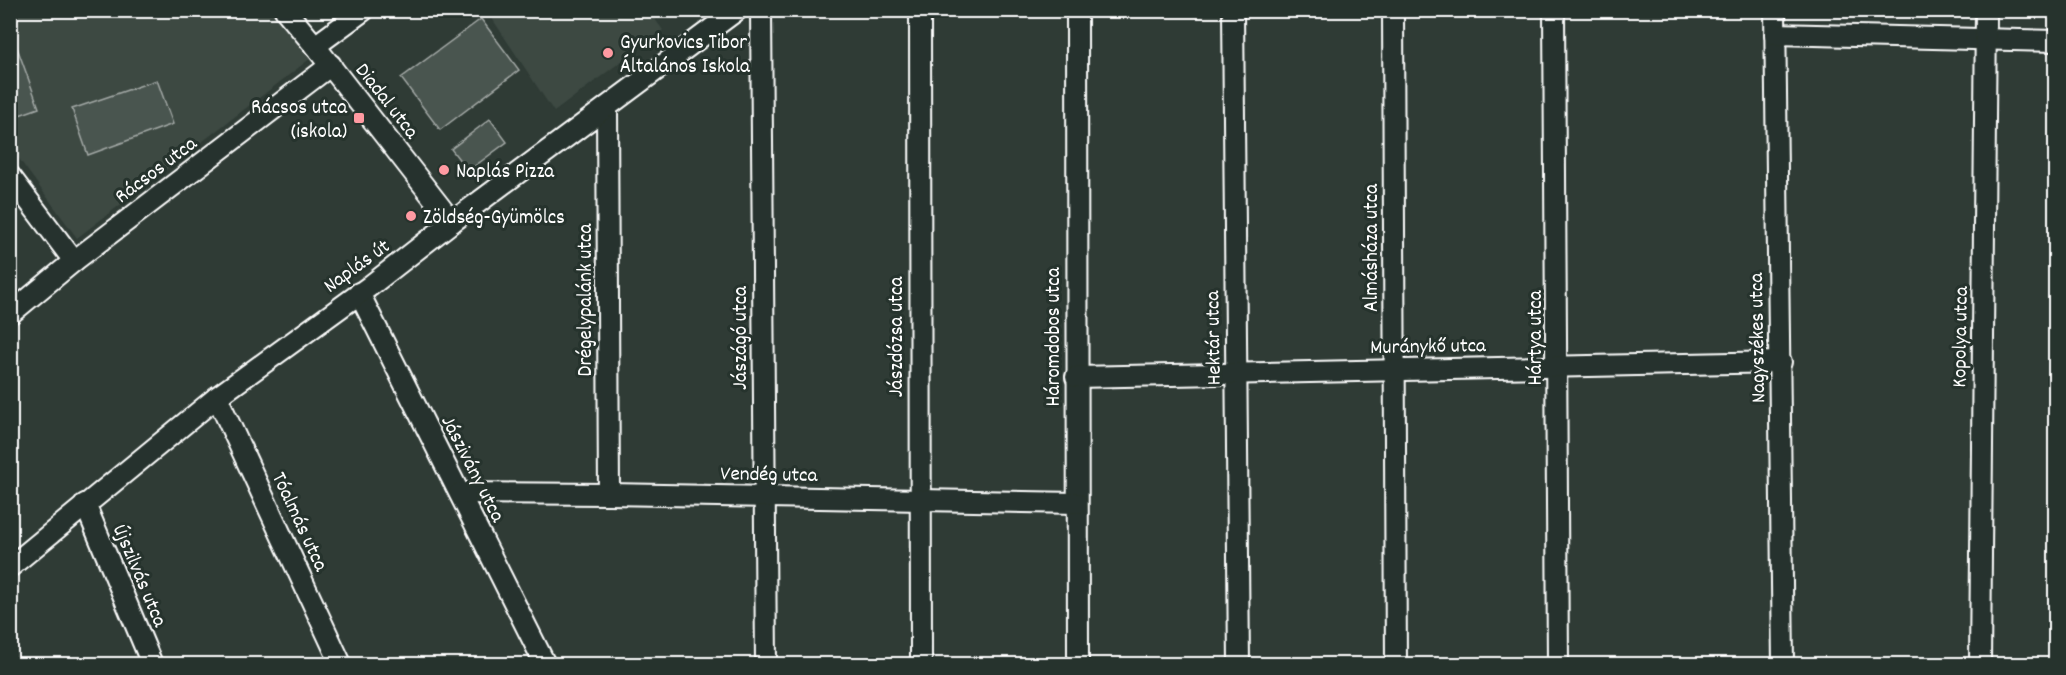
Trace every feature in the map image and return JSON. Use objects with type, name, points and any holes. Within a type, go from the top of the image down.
[{"type":"street","name":"Diadal utca","points":[[285,10],[453,222]]},
{"type":"street","points":[[315,46],[364,10]]},
{"type":"street","name":"Jászágó utca","points":[[761,10],[766,664]]},
{"type":"street","name":"Jászdózsa utca","points":[[920,10],[921,664]]},
{"type":"street","name":"Háromdobos utca","points":[[1077,10],[1078,664]]},
{"type":"street","name":"Hektár utca","points":[[1233,10],[1239,664]]},
{"type":"street","name":"Almásháza utca","points":[[1393,10],[1396,664]]},
{"type":"street","name":"Hártya utca","points":[[1554,10],[1558,664]]},
{"type":"street","name":"Nagyszékes utca","points":[[1775,10],[1783,664]]},
{"type":"street","name":"Kopolya utca","points":[[1980,664],[1986,10]]},
{"type":"street","name":"Naplás út","points":[[10,567],[217,397],[607,107],[726,14]]},
{"type":"street","points":[[1775,34],[2055,41]]},
{"type":"street","name":"Rácsos utca","points":[[10,314],[74,261],[330,65]]},
{"type":"street","name":"Drégelypalánk utca","points":[[607,107],[609,494]]},
{"type":"street","points":[[10,176],[74,261]]},
{"type":"street","name":"Jászivány utca","points":[[359,293],[545,664]]},
{"type":"street","name":"Muránykő utca","points":[[1076,377],[1781,362]]},
{"type":"street","name":"Tóalmás utca","points":[[217,397],[341,664]]},
{"type":"street","name":"Vendég utca","points":[[460,494],[609,494],[1077,503]]},
{"type":"street","name":"Újszilvás utca","points":[[85,504],[152,664]]},
{"type":"shaded area","points":[[10,11],[273,11],[311,58],[77,238],[11,148]]},
{"type":"shaded area","points":[[487,11],[649,11],[663,30],[554,112]]},
{"type":"shaded area","points":[[481,19],[519,70],[440,130],[401,78]]},
{"type":"shaded area","points":[[10,31],[39,108],[11,118]]},
{"type":"shaded area","points":[[157,80],[173,124],[88,155],[72,109]]},
{"type":"shaded area","points":[[490,119],[507,142],[468,171],[451,149]]},
{"type":"place","name":"Gyurkovics Tibor Általános Iskola","points":[[608,53]]},
{"type":"place","name":"Rácsos utca (iskola)","points":[[359,118]]},
{"type":"place","name":"Naplás Pizza","points":[[444,170]]},
{"type":"place","name":"Zöldség-Gyümölcs","points":[[411,216]]}]
